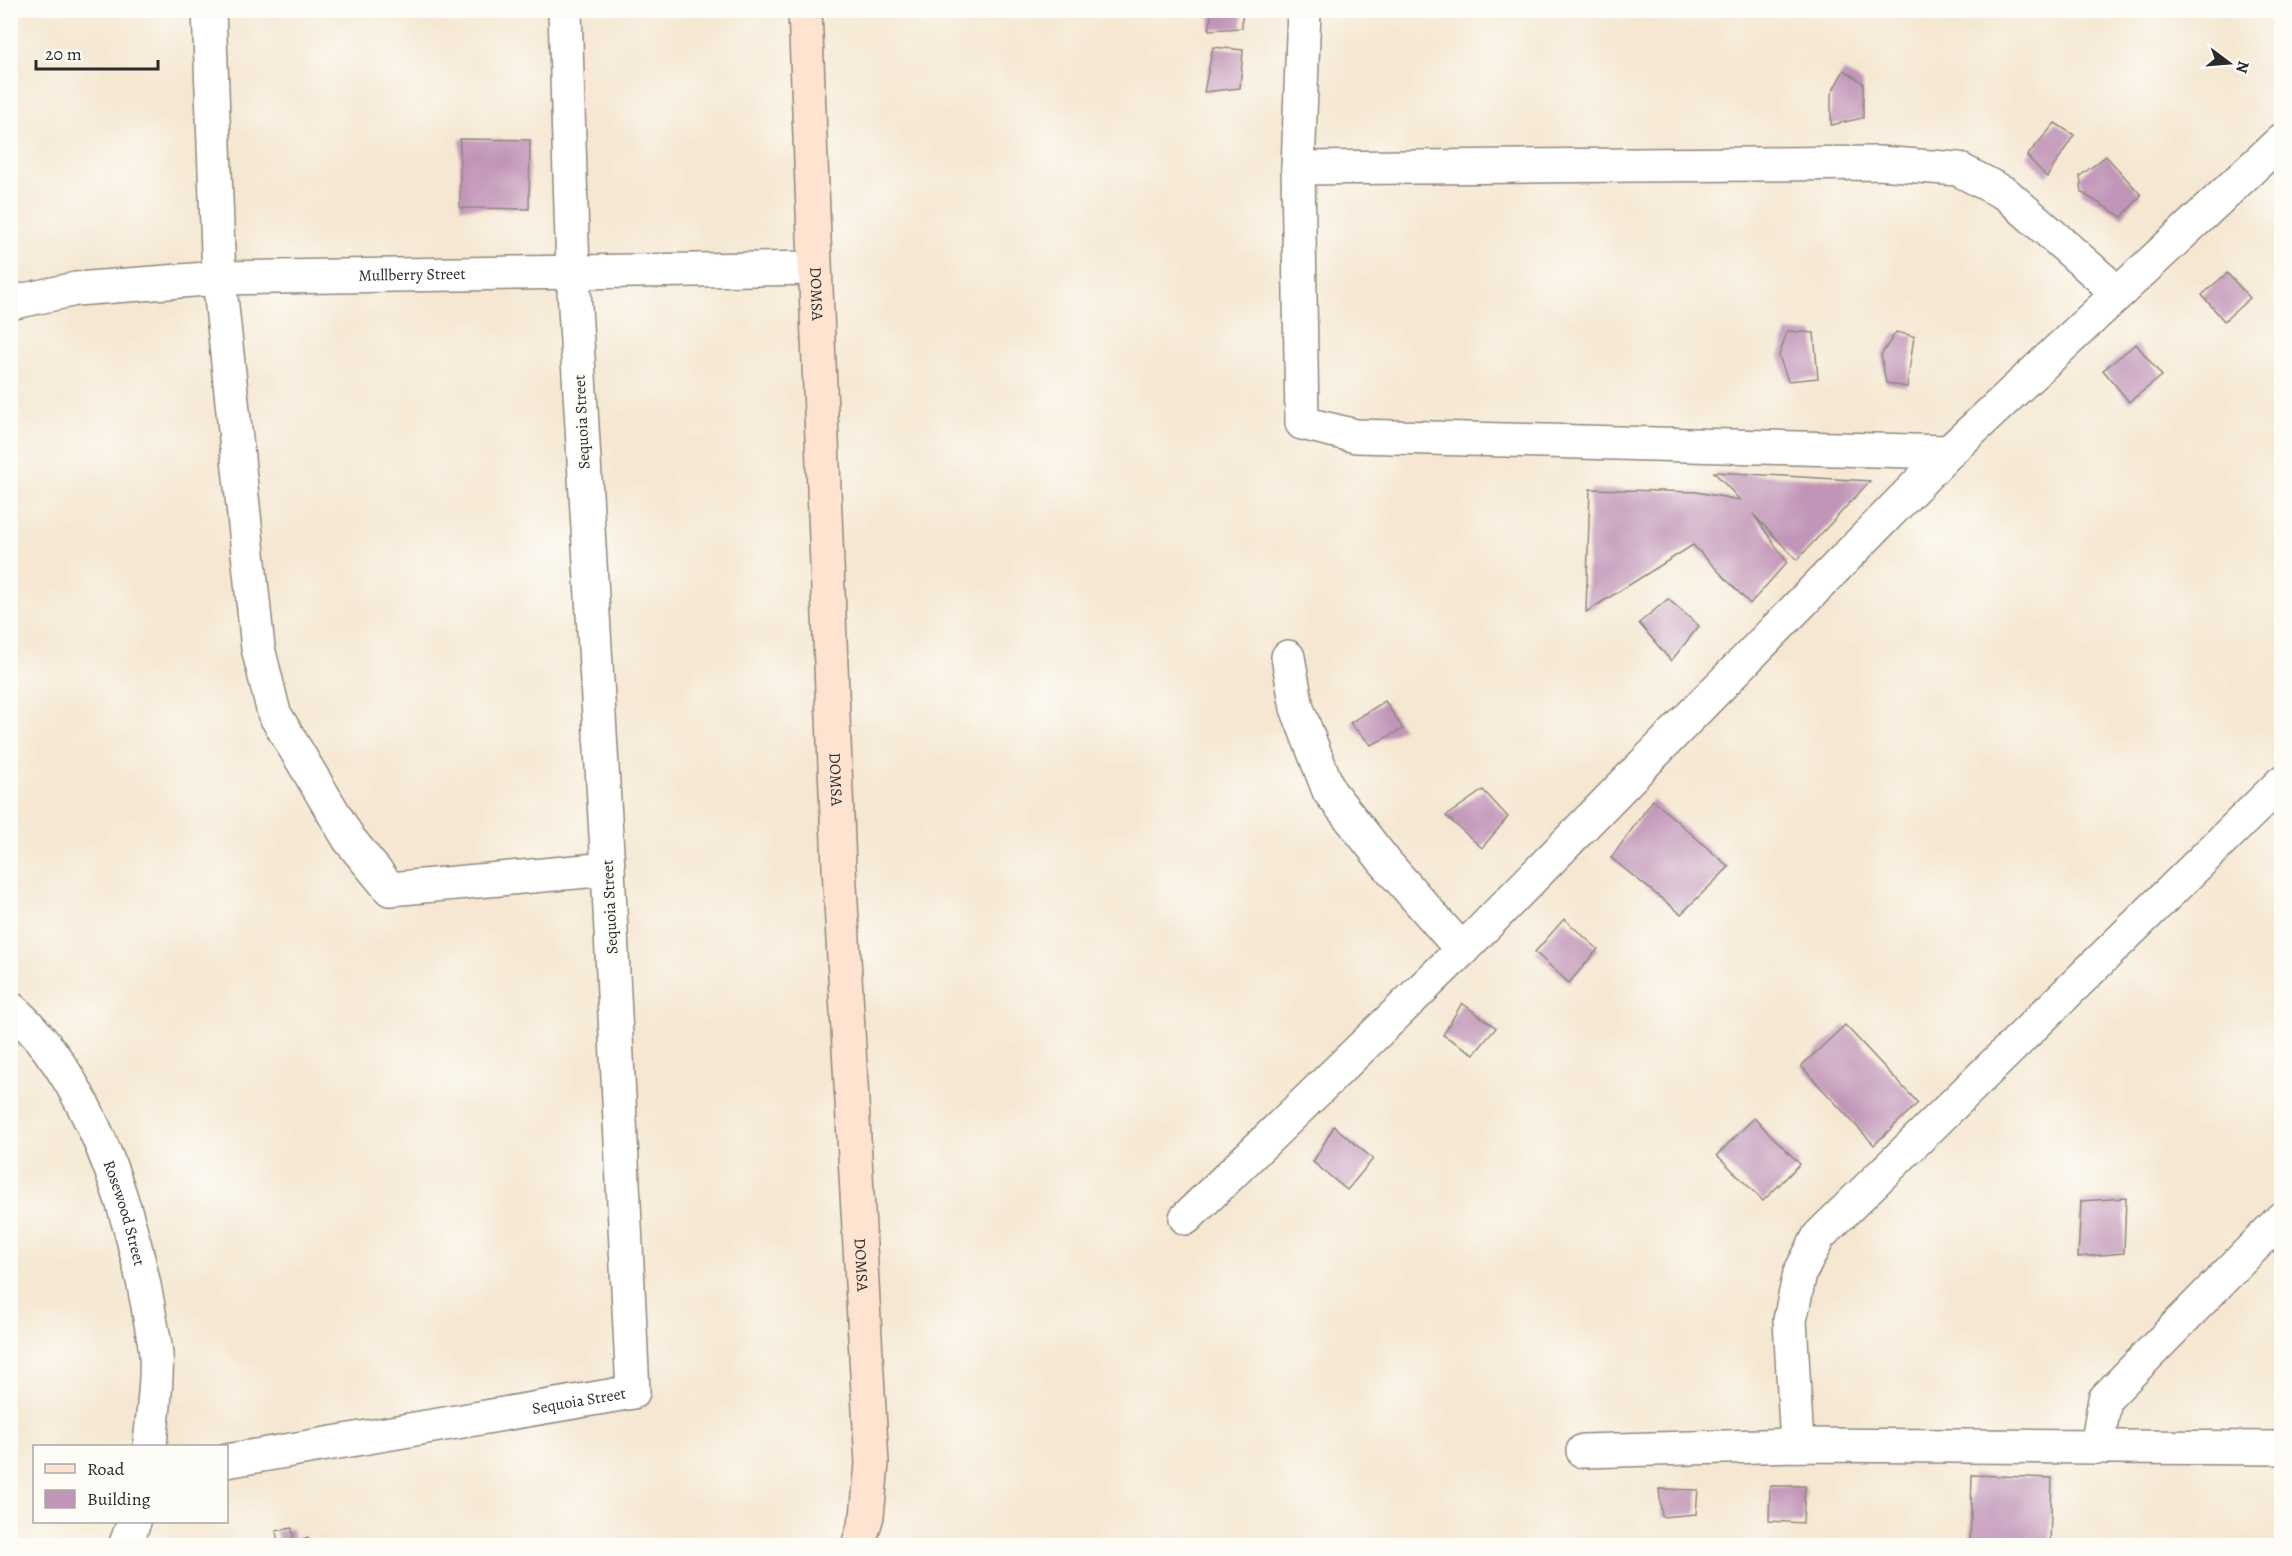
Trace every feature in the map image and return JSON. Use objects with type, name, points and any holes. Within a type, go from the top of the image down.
[{"type":"main road","name":"DOMSA","points":[[806,10],[814,268],[839,855],[872,1464],[867,1516],[858,1545]]},
{"type":"street","points":[[209,10],[219,278],[258,648],[274,713],[349,839],[390,890],[608,868]]},
{"type":"street","name":"Sequoia Street","points":[[228,1461],[633,1392],[608,868],[573,273],[565,10]]},
{"type":"street","points":[[1304,10],[1298,168],[1302,423],[1356,436],[1949,452]]},
{"type":"street","points":[[1186,1218],[1462,950],[1949,452],[2282,140]]},
{"type":"street","points":[[1298,168],[1879,163],[1958,170],[2006,194],[2118,293]]},
{"type":"street","name":"Mullberry Street","points":[[10,303],[76,289],[219,278],[814,268]]},
{"type":"street","points":[[1288,657],[1297,708],[1329,791],[1386,862],[1462,950]]},
{"type":"street","points":[[1797,1445],[1790,1320],[1800,1273],[1819,1236],[2282,782]]},
{"type":"street","name":"Rosewood Street","points":[[10,1008],[27,1022],[64,1070],[108,1156],[139,1257],[156,1355],[150,1445]]},
{"type":"street","points":[[2097,1447],[2105,1399],[2282,1218]]},
{"type":"street","points":[[1583,1451],[1797,1445],[2282,1448]]},
{"type":"street","points":[[125,1545],[133,1523]]},
{"type":"building","points":[[1212,10],[1242,10],[1242,28],[1209,30]]},
{"type":"building","points":[[1213,47],[1243,50],[1240,88],[1204,92]]},
{"type":"building","points":[[1844,70],[1863,83],[1863,118],[1831,125],[1831,94]]},
{"type":"building","points":[[2055,123],[2074,135],[2047,177],[2027,156]]},
{"type":"building","points":[[460,139],[530,140],[529,209],[460,208]]},
{"type":"building","points":[[2106,156],[2141,195],[2122,217],[2082,193],[2080,176]]},
{"type":"building","points":[[2227,273],[2250,298],[2224,321],[2202,295]]},
{"type":"building","points":[[1787,331],[1814,333],[1818,378],[1788,381],[1779,356]]},
{"type":"building","points":[[1896,332],[1914,336],[1907,387],[1886,383],[1881,355]]},
{"type":"building","points":[[2136,344],[2162,376],[2129,402],[2103,370]]},
{"type":"building","points":[[1714,472],[1870,481],[1797,560],[1753,514],[1787,562],[1750,604],[1693,545],[1586,612],[1590,489],[1696,492],[1740,500]]},
{"type":"building","points":[[1668,599],[1699,626],[1671,661],[1639,623]]},
{"type":"building","points":[[1385,701],[1403,729],[1371,745],[1350,723]]},
{"type":"building","points":[[1483,790],[1508,817],[1482,848],[1446,816]]},
{"type":"building","points":[[1653,800],[1729,867],[1681,914],[1611,858]]},
{"type":"building","points":[[1564,919],[1598,949],[1569,983],[1535,952]]},
{"type":"building","points":[[1462,1003],[1496,1028],[1474,1054],[1443,1035]]},
{"type":"building","points":[[1845,1025],[1918,1103],[1874,1145],[1801,1066]]},
{"type":"building","points":[[1754,1118],[1800,1164],[1763,1201],[1717,1155]]},
{"type":"building","points":[[1334,1126],[1373,1159],[1347,1190],[1313,1162]]},
{"type":"building","points":[[2126,1198],[2124,1253],[2078,1257],[2081,1201]]},
{"type":"building","points":[[1972,1475],[2052,1478],[2050,1546],[1970,1546]]},
{"type":"building","points":[[1770,1486],[1805,1486],[1803,1523],[1769,1521]]},
{"type":"building","points":[[1659,1489],[1698,1490],[1696,1514],[1662,1517]]},
{"type":"building","points":[[292,1528],[294,1543],[308,1538],[310,1546],[273,1546],[278,1543],[276,1531]]}]
